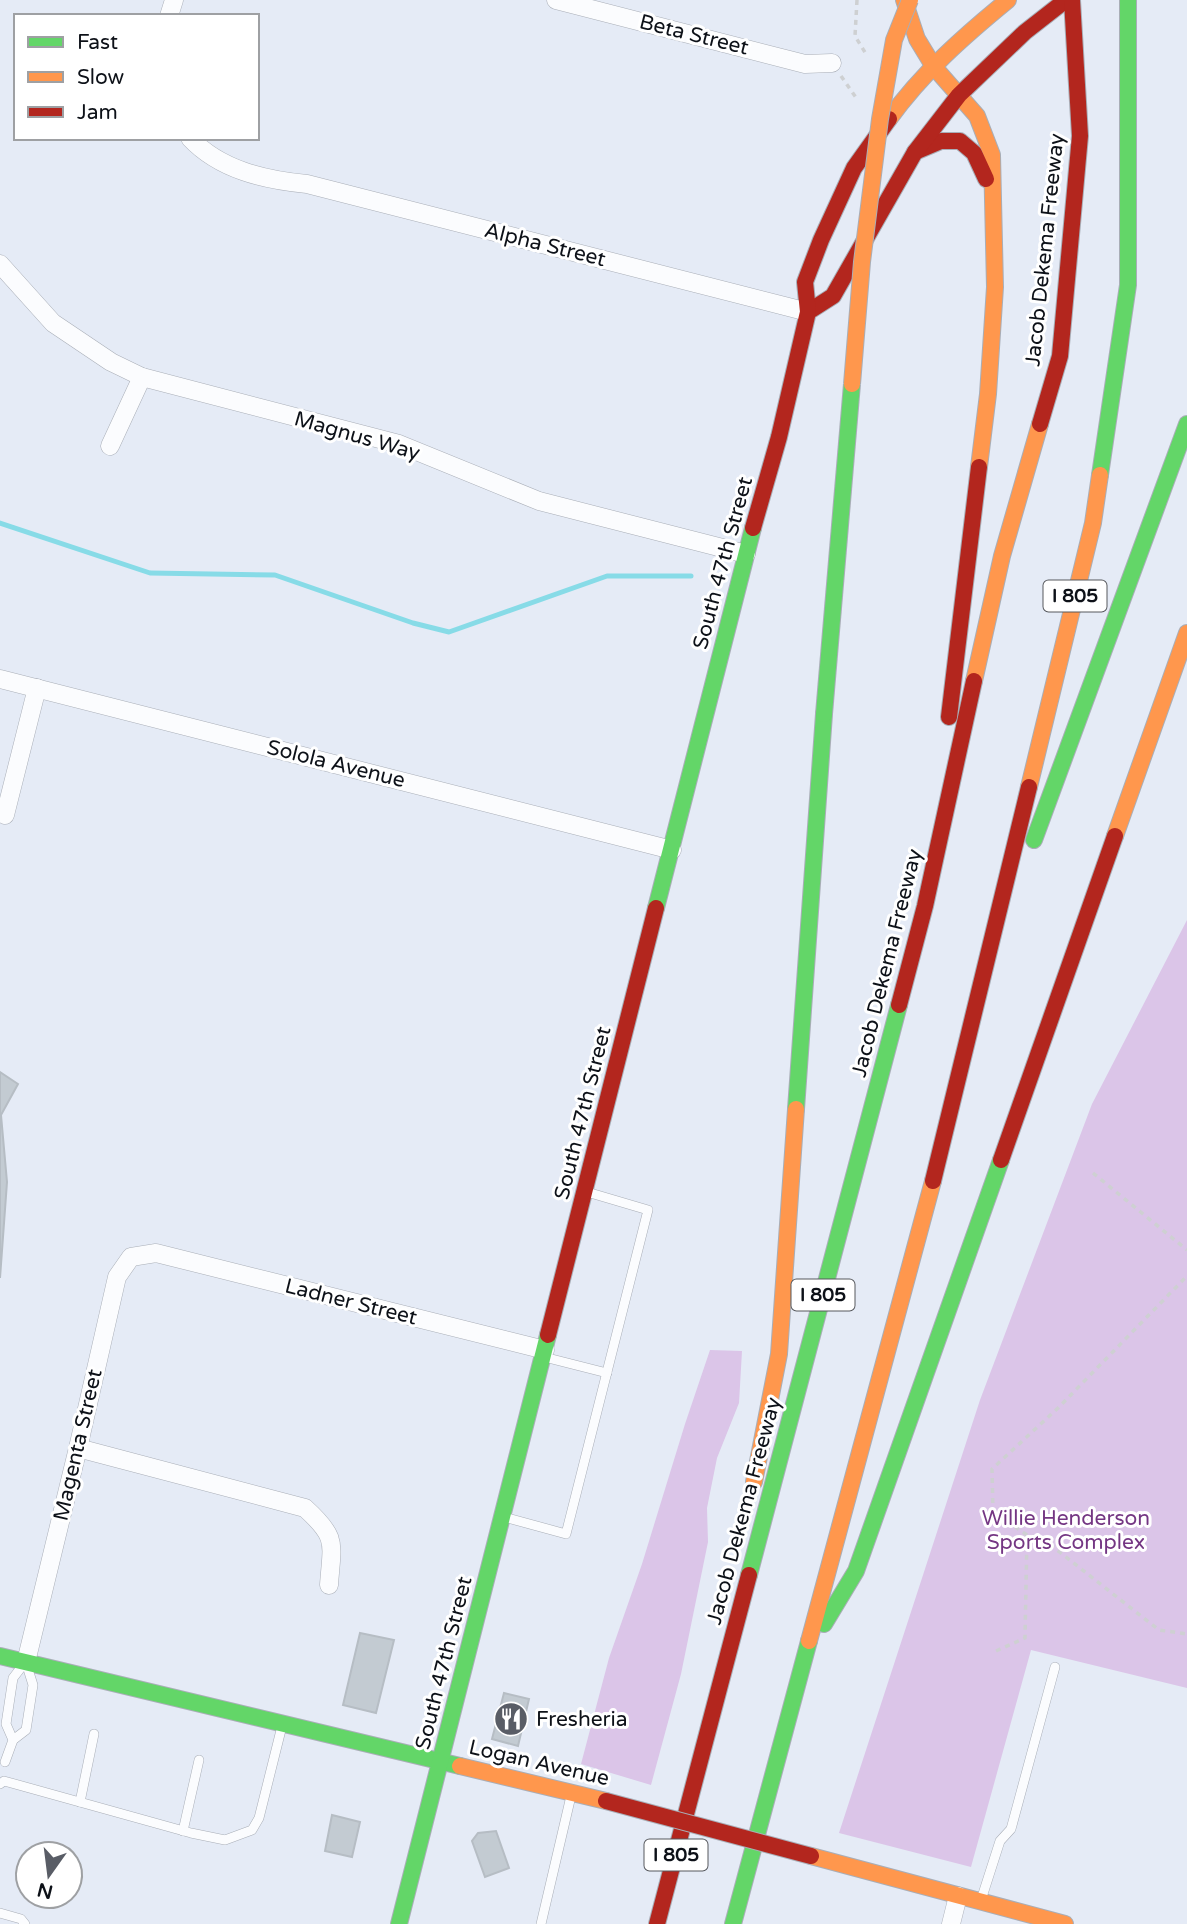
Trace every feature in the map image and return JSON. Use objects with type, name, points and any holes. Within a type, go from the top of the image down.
[{"type":"main road","points":[[904,0],[917,39],[934,67],[977,117],[992,155],[995,287],[988,394],[925,906]]},
{"type":"main road","points":[[750,1503],[779,1354],[824,714],[862,262],[880,119],[894,40],[911,0]]},
{"type":"main road","name":"South 47th Street","points":[[398,1924],[746,554],[779,437],[808,312],[805,282],[854,167],[904,98],[955,44],[1009,0]]},
{"type":"main road","points":[[808,312],[833,296],[915,152],[959,95],[1025,33],[1066,0]]},
{"type":"main road","name":"Jacob Dekema Freeway","points":[[657,1924],[925,906],[1002,556],[1060,356],[1080,136],[1072,0]]},
{"type":"main road","name":"I 805","points":[[733,1924],[935,1172],[1093,523],[1128,285],[1129,4]]},
{"type":"main road","points":[[915,152],[933,142],[951,138],[967,144],[980,160],[993,205]]},
{"type":"main road","points":[[935,1172],[1036,835],[1187,424]]},
{"type":"main road","points":[[803,1659],[856,1571],[1187,633]]},
{"type":"main road","points":[[694,1785],[744,1530]]},
{"type":"main road","name":"Logan Avenue","points":[[0,1656],[606,1801],[1065,1924]]},
{"type":"street","name":"Beta Street","points":[[556,0],[804,64],[832,63]]},
{"type":"street","name":"Alpha Street","points":[[192,140],[210,156],[229,166],[281,181],[307,184],[808,312]]},
{"type":"street","name":"Magnus Way","points":[[0,264],[52,323],[111,362],[142,377],[399,444],[538,501],[746,554]]},
{"type":"street","points":[[110,446],[142,377]]},
{"type":"street","name":"Solola Avenue","points":[[0,679],[672,850]]},
{"type":"street","points":[[5,815],[37,688]]},
{"type":"street","name":"Ladner Street","points":[[156,1253],[544,1353]]},
{"type":"street","name":"Magenta Street","points":[[26,1662],[117,1277],[131,1257],[156,1253]]},
{"type":"street","points":[[78,1448],[305,1508],[325,1526],[332,1541],[329,1585]]},
{"type":"street","points":[[951,1924],[958,1896]]},
{"type":"lane","points":[[503,1517],[566,1534],[607,1373],[648,1210],[585,1192]]},
{"type":"lane","points":[[544,1353],[607,1373]]},
{"type":"lane","points":[[13,1740],[6,1724],[13,1678],[26,1662]]},
{"type":"lane","points":[[26,1662],[33,1685],[26,1730],[13,1740],[3,1761],[2,1782],[183,1831],[225,1840],[252,1830],[258,1818],[283,1724]]},
{"type":"lane","points":[[981,1902],[1000,1841],[1012,1829],[1055,1667]]},
{"type":"lane","points":[[80,1802],[94,1734]]},
{"type":"lane","points":[[183,1831],[199,1760]]},
{"type":"lane","points":[[541,1924],[571,1793]]},
{"type":"lane","points":[[0,1913],[21,1919],[26,1924]]},
{"type":"path","points":[[857,0],[855,36],[867,55]]},
{"type":"path","points":[[832,63],[861,106]]},
{"type":"path","points":[[857,99],[860,87]]},
{"type":"path","points":[[1093,1173],[1187,1250]]},
{"type":"path","points":[[1187,1276],[1058,1408],[992,1469],[993,1512],[1027,1535],[1043,1539],[1159,1630],[1187,1634]]},
{"type":"path","points":[[996,1651],[1025,1638],[1027,1535]]},
{"type":"green space","name":"Willie Henderson Sports Complex","points":[[1187,920],[1187,1688],[1031,1650],[971,1867],[839,1833],[980,1400],[1092,1104]]},
{"type":"green space","points":[[710,1350],[742,1351],[739,1403],[717,1458],[707,1508],[708,1542],[681,1674],[651,1785],[581,1764],[609,1658]]},
{"type":"building","points":[[0,1072],[18,1084],[1,1115],[7,1182],[0,1278]]},
{"type":"building","points":[[360,1633],[394,1640],[376,1713],[343,1705]]},
{"type":"building","name":"Fresheria","points":[[504,1693],[529,1699],[518,1746],[492,1739]]},
{"type":"building","points":[[332,1815],[360,1822],[352,1857],[325,1851]]},
{"type":"building","points":[[496,1831],[509,1868],[485,1877],[472,1841],[478,1833]]},
{"type":"waterway","points":[[0,523],[150,573],[275,575],[413,623],[449,632],[607,576],[691,576]]},
{"type":"traffic: fast","points":[[1100,475],[1128,285],[1128,0]]},
{"type":"traffic: fast","points":[[824,714],[852,384]]},
{"type":"traffic: fast","points":[[1034,840],[1187,424]]},
{"type":"traffic: fast","points":[[656,908],[753,528]]},
{"type":"traffic: fast","points":[[796,1109],[824,714]]},
{"type":"traffic: fast","points":[[749,1575],[899,1005]]},
{"type":"traffic: fast","points":[[824,1624],[856,1571],[1001,1160]]},
{"type":"traffic: fast","points":[[399,1924],[548,1335]]},
{"type":"traffic: fast","points":[[733,1924],[809,1641]]},
{"type":"traffic: fast","points":[[0,1656],[460,1766]]},
{"type":"traffic: slow","points":[[904,0],[917,39],[934,67],[977,116],[992,155],[995,287],[988,394],[979,467]]},
{"type":"traffic: slow","points":[[852,384],[862,262],[880,119],[894,40],[910,0]]},
{"type":"traffic: slow","points":[[889,119],[915,86],[944,56],[1008,0]]},
{"type":"traffic: slow","points":[[974,681],[1002,556],[1040,424]]},
{"type":"traffic: slow","points":[[1029,787],[1093,523],[1100,475]]},
{"type":"traffic: slow","points":[[1115,836],[1187,633]]},
{"type":"traffic: slow","points":[[754,1482],[779,1354],[796,1109]]},
{"type":"traffic: slow","points":[[809,1641],[933,1181]]},
{"type":"traffic: slow","points":[[460,1766],[606,1801]]},
{"type":"traffic: slow","points":[[811,1856],[1065,1924]]},
{"type":"traffic: jam","points":[[808,312],[833,296],[915,152],[959,95],[1025,32],[1066,0]]},
{"type":"traffic: jam","points":[[1040,424],[1060,356],[1080,136],[1072,0]]},
{"type":"traffic: jam","points":[[753,528],[779,437],[808,312],[805,282],[854,168],[889,119]]},
{"type":"traffic: jam","points":[[915,152],[941,141],[960,141],[974,153],[986,179]]},
{"type":"traffic: jam","points":[[949,717],[979,467]]},
{"type":"traffic: jam","points":[[899,1005],[925,906],[974,681]]},
{"type":"traffic: jam","points":[[933,1181],[1029,787]]},
{"type":"traffic: jam","points":[[1001,1160],[1115,836]]},
{"type":"traffic: jam","points":[[548,1335],[656,908]]},
{"type":"traffic: jam","points":[[657,1924],[749,1575]]},
{"type":"traffic: jam","points":[[606,1801],[811,1856]]},
{"type":"place","name":"Fresheria","points":[[511,1719]]}]
